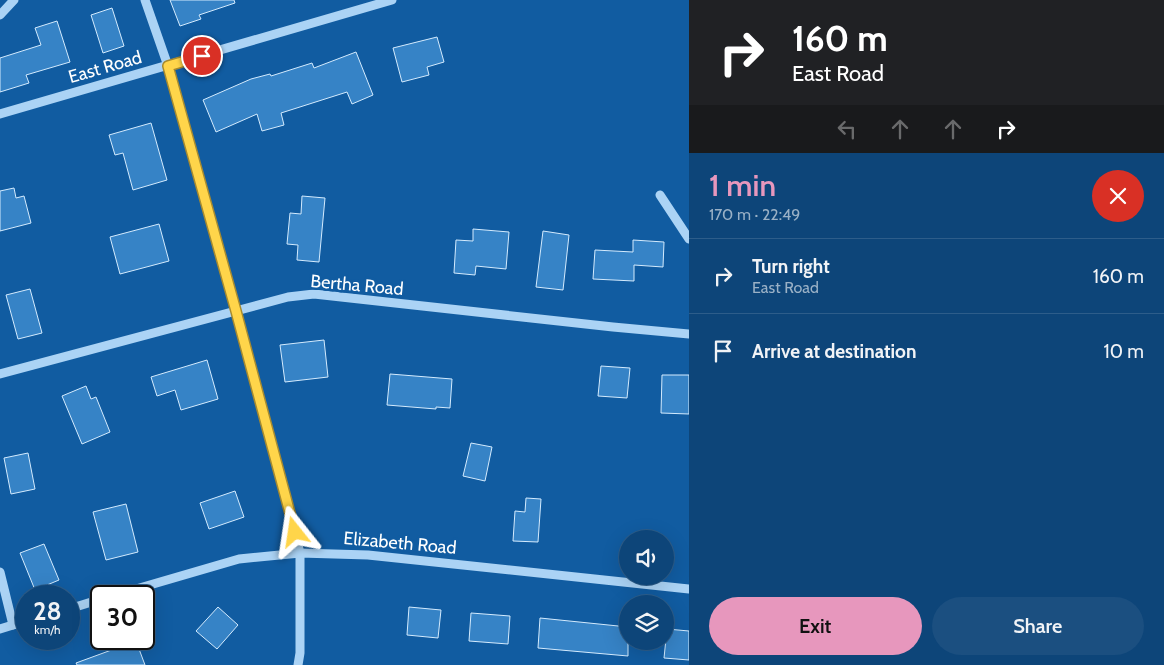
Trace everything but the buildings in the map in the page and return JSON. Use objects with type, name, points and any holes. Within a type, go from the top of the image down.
[{"type":"street","points":[[0,15],[14,0]]},
{"type":"street","points":[[145,0],[168,66],[236,311],[300,553],[300,653],[298,665]]},
{"type":"street","name":"East Road","points":[[0,114],[392,0]]},
{"type":"street","points":[[660,195],[689,239]]},
{"type":"street","name":"Bertha Road","points":[[0,374],[288,297],[314,294],[689,334]]},
{"type":"street","name":"Elizabeth Road","points":[[151,585],[239,560],[300,553],[368,555],[689,589]]},
{"type":"street","points":[[0,572],[13,625],[0,629]]},
{"type":"route","points":[[202,56],[168,66],[295,532]]}]
